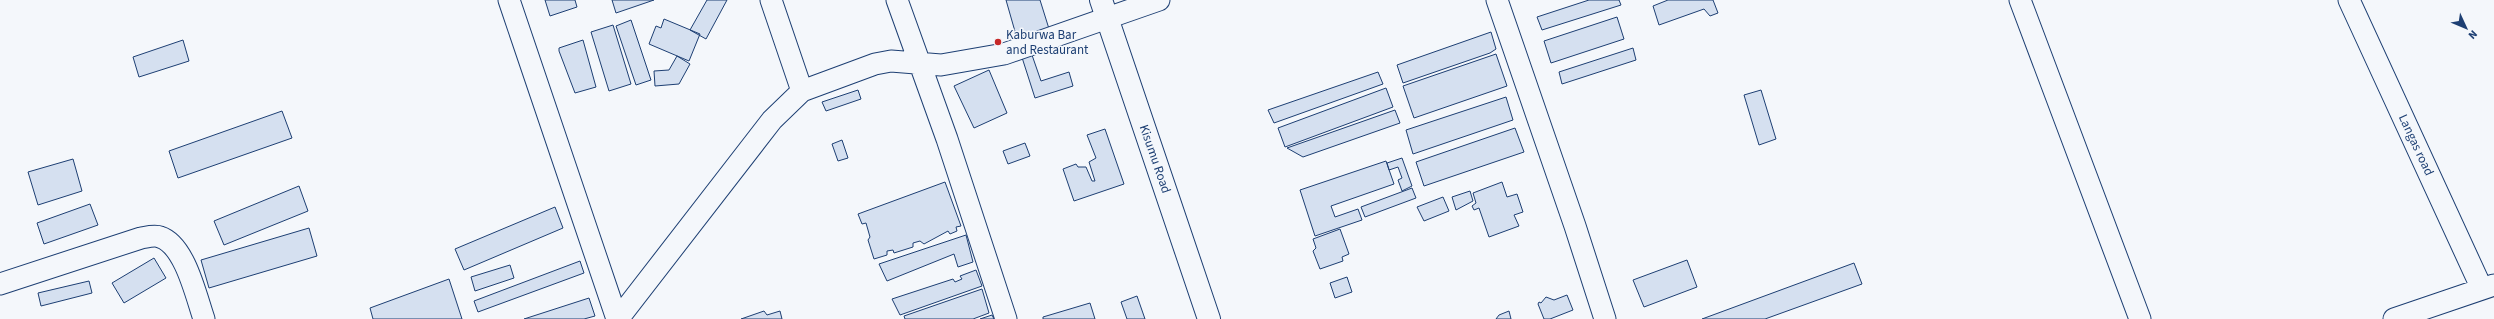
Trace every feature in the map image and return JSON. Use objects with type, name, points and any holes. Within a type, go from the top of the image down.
[{"type":"highway","name":"Kisumu Road","points":[[1104,8],[1209,319]]},
{"type":"street","points":[[509,0],[618,319]]},
{"type":"street","points":[[771,0],[802,91]]},
{"type":"street","points":[[897,0],[921,65],[1006,319]]},
{"type":"street","points":[[618,319],[772,120],[802,91],[875,64],[891,61],[921,65],[961,63],[1004,54],[1081,28],[1104,8],[1159,0]]},
{"type":"street","points":[[1497,0],[1575,226],[1605,319]]},
{"type":"street","points":[[2020,0],[2140,319]]},
{"type":"street","name":"Langas road","points":[[2350,0],[2488,287]]},
{"type":"street","points":[[0,284],[142,238],[158,236],[171,242],[181,258],[204,319]]},
{"type":"street","points":[[2394,319],[2488,287]]},
{"type":"building","points":[[545,0],[575,0],[577,7],[550,16]]},
{"type":"building","points":[[612,0],[654,0],[616,13]]},
{"type":"building","points":[[707,0],[727,0],[706,39],[690,30]]},
{"type":"building","points":[[1006,0],[1040,0],[1050,32],[1018,42]]},
{"type":"building","points":[[1589,0],[1619,0],[1621,5],[1542,30],[1537,17]]},
{"type":"building","points":[[1668,0],[1713,0],[1718,13],[1710,16],[1704,9],[1659,25],[1653,6]]},
{"type":"building","points":[[1617,17],[1624,39],[1551,63],[1544,41]]},
{"type":"building","points":[[664,19],[700,34],[689,61],[649,44],[656,26],[661,28]]},
{"type":"building","points":[[631,20],[651,80],[636,85],[616,26]]},
{"type":"building","points":[[613,25],[631,84],[609,91],[591,32]]},
{"type":"building","points":[[1491,32],[1496,49],[1490,53],[1403,83],[1397,65]]},
{"type":"building","points":[[1053,33],[1058,47],[1032,55],[1041,81],[1069,72],[1073,86],[1035,98],[1018,45]]},
{"type":"building","points":[[183,40],[189,61],[139,77],[133,57]]},
{"type":"building","points":[[583,40],[596,87],[575,93],[559,48]]},
{"type":"building","points":[[1633,48],[1636,60],[1562,84],[1559,72]]},
{"type":"building","points":[[1496,54],[1507,86],[1414,118],[1403,86]]},
{"type":"building","points":[[677,56],[690,64],[679,84],[655,86],[654,71],[669,70]]},
{"type":"building","points":[[989,70],[1007,113],[974,128],[954,86]]},
{"type":"building","points":[[1378,72],[1383,84],[1274,123],[1268,110]]},
{"type":"building","points":[[1386,88],[1393,107],[1285,147],[1278,128]]},
{"type":"building","points":[[858,90],[861,99],[826,111],[822,102]]},
{"type":"building","points":[[1761,90],[1776,139],[1759,145],[1744,95]]},
{"type":"building","points":[[1506,97],[1513,120],[1413,154],[1406,130]]},
{"type":"building","points":[[1395,110],[1400,123],[1303,157],[1287,148]]},
{"type":"building","points":[[282,111],[292,138],[178,178],[169,151]]},
{"type":"building","points":[[1515,128],[1524,152],[1424,186],[1416,162]]},
{"type":"building","points":[[1105,129],[1124,184],[1074,201],[1063,169],[1076,164],[1078,167],[1086,167],[1092,181],[1095,181],[1089,162],[1096,158],[1087,135]]},
{"type":"building","points":[[842,140],[848,158],[838,161],[832,144]]},
{"type":"building","points":[[1025,143],[1030,156],[1008,164],[1003,151]]},
{"type":"building","points":[[1402,158],[1412,186],[1402,191],[1398,180],[1402,178],[1398,167],[1389,170],[1387,163]]},
{"type":"building","points":[[73,159],[82,191],[38,205],[28,172]]},
{"type":"building","points":[[1386,161],[1394,184],[1331,206],[1335,217],[1358,209],[1362,220],[1315,236],[1300,190]]},
{"type":"building","points":[[945,182],[961,226],[956,227],[957,231],[950,234],[948,231],[924,244],[920,241],[913,243],[913,247],[894,253],[893,250],[887,251],[887,255],[874,259],[868,240],[870,237],[866,223],[862,224],[858,214]]},
{"type":"building","points":[[1502,182],[1507,197],[1517,194],[1523,212],[1514,215],[1519,226],[1489,237],[1479,208],[1474,210],[1472,206],[1476,203],[1473,193]]},
{"type":"building","points":[[299,186],[308,211],[224,245],[214,221]]},
{"type":"building","points":[[1412,188],[1416,198],[1365,217],[1361,207]]},
{"type":"building","points":[[1470,191],[1473,201],[1456,210],[1452,197]]},
{"type":"building","points":[[1443,197],[1449,211],[1424,221],[1417,207]]},
{"type":"building","points":[[90,204],[98,225],[44,244],[37,223]]},
{"type":"building","points":[[555,207],[563,228],[464,270],[455,249]]},
{"type":"building","points":[[309,228],[317,256],[209,288],[201,260]]},
{"type":"building","points":[[1340,229],[1349,254],[1342,257],[1343,261],[1320,269],[1313,251],[1316,248],[1313,239]]},
{"type":"building","points":[[966,235],[973,262],[958,267],[954,254],[887,281],[879,264]]},
{"type":"building","points":[[154,258],[166,278],[124,303],[112,283]]},
{"type":"building","points":[[1687,260],[1697,287],[1644,307],[1633,280]]},
{"type":"building","points":[[580,261],[584,273],[478,312],[474,301]]},
{"type":"building","points":[[1854,263],[1862,284],[1765,319],[1702,319]]},
{"type":"building","points":[[510,265],[514,278],[475,291],[471,277]]},
{"type":"building","points":[[976,270],[982,286],[900,315],[892,299],[953,279],[955,282],[962,279],[960,276]]},
{"type":"building","points":[[1347,277],[1352,292],[1335,298],[1330,283]]},
{"type":"building","points":[[449,279],[462,319],[373,319],[370,308]]},
{"type":"building","points":[[89,281],[92,293],[41,306],[38,293]]},
{"type":"building","points":[[982,289],[989,313],[973,319],[905,319],[904,316]]},
{"type":"building","points":[[1567,295],[1573,310],[1550,319],[1544,319],[1538,304],[1539,302],[1541,303],[1546,297],[1554,300]]},
{"type":"building","points":[[1137,296],[1145,319],[1127,319],[1121,302]]},
{"type":"building","points":[[589,298],[595,316],[584,319],[524,319]]},
{"type":"building","points":[[1090,303],[1095,319],[1043,319],[1043,317]]},
{"type":"building","points":[[764,311],[767,315],[780,311],[782,319],[741,319]]},
{"type":"building","points":[[1509,311],[1511,319],[1496,319],[1499,315]]},
{"type":"building","points":[[992,315],[994,319],[980,319]]},
{"type":"place","name":"Kaburwa Bar and Restaurant","points":[[998,42]]}]
